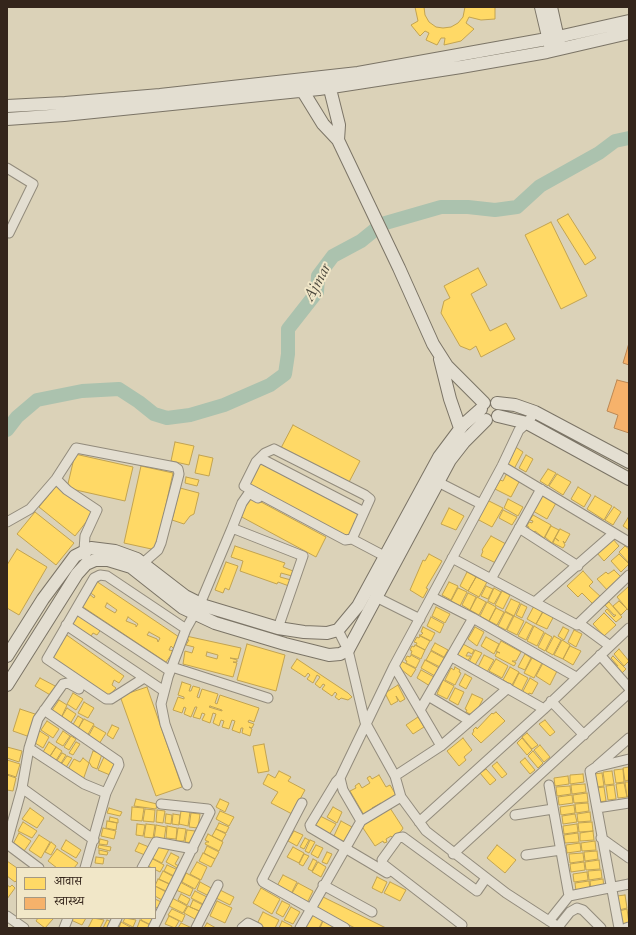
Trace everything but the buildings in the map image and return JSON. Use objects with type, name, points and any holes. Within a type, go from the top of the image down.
[{"type":"street","points":[[541,7],[554,43]]},
{"type":"street","points":[[551,7],[554,43]]},
{"type":"street","points":[[7,119],[64,115],[302,90],[328,82],[461,67],[554,43],[629,21]]},
{"type":"street","points":[[554,43],[629,33]]},
{"type":"street","points":[[7,106],[80,102],[296,79],[328,82]]},
{"type":"street","points":[[296,79],[324,124],[338,140],[354,176],[400,268],[433,344],[446,366],[492,421],[498,416],[500,409],[497,403]]},
{"type":"street","points":[[328,82],[339,125],[338,140]]},
{"type":"street","points":[[7,168],[34,184],[9,233],[7,232]]},
{"type":"street","points":[[439,354],[450,399],[460,428]]},
{"type":"street","points":[[7,656],[43,600],[76,556],[84,550],[102,548],[125,553],[145,571],[171,601],[196,609],[278,628],[304,632],[327,633],[338,630],[358,606],[390,559],[450,460],[464,442],[490,401],[516,405],[530,410],[629,462]]},
{"type":"street","points":[[196,609],[251,634],[329,655],[340,654],[348,650],[376,597],[390,559],[435,463],[460,428],[483,410]]},
{"type":"street","points":[[392,876],[310,826],[336,782],[340,778],[394,666],[502,466],[530,410]]},
{"type":"street","points":[[498,416],[522,424],[629,479]]},
{"type":"street","points":[[7,522],[30,509],[56,479],[76,448],[97,450],[178,469],[179,474],[162,543],[145,571]]},
{"type":"street","points":[[352,539],[370,499],[365,495],[274,449],[265,453],[256,462],[244,486],[345,540],[352,539],[390,559]]},
{"type":"street","points":[[260,458],[364,512]]},
{"type":"street","points":[[502,466],[629,542]]},
{"type":"street","points":[[56,479],[62,486],[97,510],[85,536],[84,550],[87,563]]},
{"type":"street","points":[[438,482],[481,504]]},
{"type":"street","points":[[491,579],[541,489]]},
{"type":"street","points":[[187,785],[165,724],[161,704],[171,669],[186,629],[242,503],[248,493],[326,534]]},
{"type":"street","points":[[232,528],[303,556],[278,628]]},
{"type":"street","points":[[519,528],[578,566]]},
{"type":"street","points":[[535,602],[614,533]]},
{"type":"street","points":[[452,558],[575,624],[580,624],[610,646]]},
{"type":"street","points":[[7,685],[77,574],[87,563],[94,560],[108,560],[145,571]]},
{"type":"street","points":[[580,624],[629,575]]},
{"type":"street","points":[[144,678],[111,699],[106,700],[50,663],[47,659],[47,656],[94,578],[107,576],[186,629]]},
{"type":"street","points":[[376,597],[420,619]]},
{"type":"street","points":[[432,597],[473,618],[576,677]]},
{"type":"street","points":[[76,609],[171,669],[268,698]]},
{"type":"street","points":[[420,710],[473,618]]},
{"type":"street","points":[[66,625],[164,691]]},
{"type":"street","points":[[419,822],[544,709],[629,628]]},
{"type":"street","points":[[338,630],[348,650],[366,722],[395,776],[401,797],[426,831],[469,866],[559,927],[570,912],[577,908],[584,910],[601,928]]},
{"type":"street","points":[[600,655],[629,688]]},
{"type":"street","points":[[452,656],[544,709]]},
{"type":"street","points":[[394,666],[441,746]]},
{"type":"street","points":[[38,867],[7,843],[22,788],[29,748],[38,719],[63,684],[68,683],[79,689]]},
{"type":"street","points":[[395,776],[441,746],[508,688]]},
{"type":"street","points":[[453,854],[629,692]]},
{"type":"street","points":[[428,696],[470,721]]},
{"type":"street","points":[[551,701],[584,735]]},
{"type":"street","points":[[44,710],[118,761],[119,764],[106,793],[85,867]]},
{"type":"street","points":[[619,928],[590,771],[629,738]]},
{"type":"street","points":[[29,748],[78,780],[106,793]]},
{"type":"street","points":[[596,766],[629,759]]},
{"type":"street","points":[[340,778],[343,790],[361,821]]},
{"type":"street","points":[[549,785],[569,896]]},
{"type":"street","points":[[22,788],[94,840]]},
{"type":"street","points":[[300,928],[344,848],[361,821],[401,797]]},
{"type":"street","points":[[302,803],[262,880],[264,884],[345,928]]},
{"type":"street","points":[[597,808],[629,803]]},
{"type":"street","points":[[153,928],[193,849],[207,820],[210,810],[161,804]]},
{"type":"street","points":[[515,815],[553,808]]},
{"type":"street","points":[[462,925],[383,864],[382,860],[398,838],[403,837],[480,893],[486,878]]},
{"type":"street","points":[[602,838],[629,858]]},
{"type":"street","points":[[143,867],[156,842],[193,849]]},
{"type":"street","points":[[526,855],[561,850]]},
{"type":"street","points":[[459,878],[469,866]]},
{"type":"street","points":[[549,921],[569,896],[629,884]]},
{"type":"street","points":[[196,928],[218,885]]},
{"type":"street","points":[[323,885],[372,912]]},
{"type":"street","points":[[7,916],[24,928]]},
{"type":"street","points":[[112,928],[116,919]]},
{"type":"street","points":[[242,928],[248,923],[258,928]]},
{"type":"waterway","name":"Ajmar","points":[[7,430],[17,417],[37,400],[82,391],[119,389],[154,414],[167,418],[190,415],[224,405],[270,385],[285,374],[288,354],[288,329],[317,292],[318,276],[333,256],[361,241],[382,224],[441,207],[468,207],[495,210],[517,207],[540,186],[599,153],[615,141],[629,138]]}]
